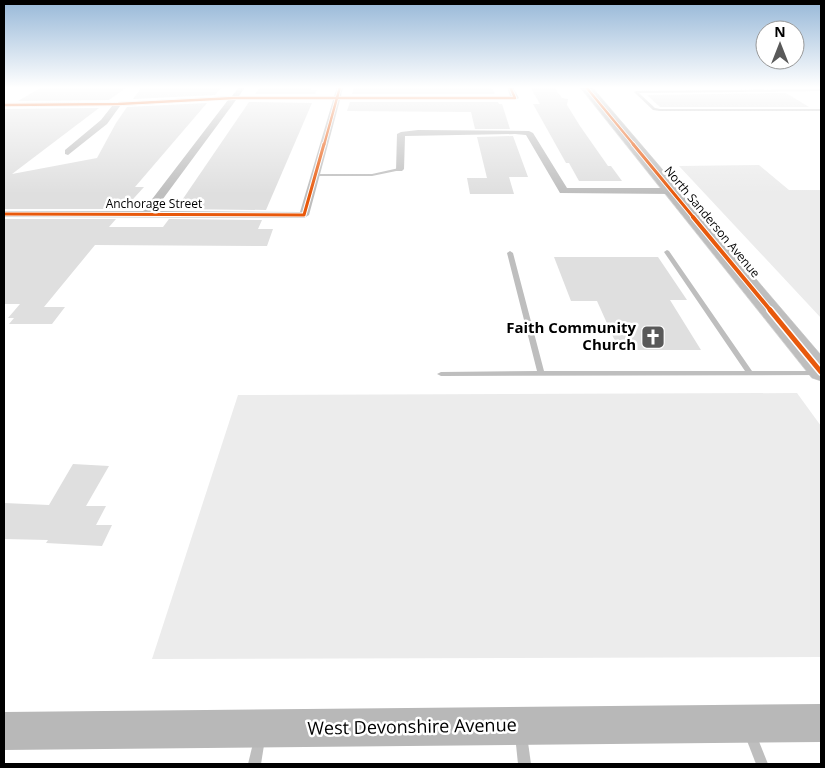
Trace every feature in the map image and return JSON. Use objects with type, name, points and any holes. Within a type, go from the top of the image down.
[{"type":"highway","name":"North Sanderson Avenue","points":[[616,123],[821,372]]},
{"type":"main road","name":"West Devonshire Avenue","points":[[4,731],[821,723]]},
{"type":"street","points":[[68,152],[103,123]]},
{"type":"street","points":[[147,213],[215,123]]},
{"type":"street","points":[[314,176],[329,123]]},
{"type":"street","points":[[399,169],[402,134],[418,132],[529,133],[564,191],[674,192]]},
{"type":"street","name":"Anchorage Street","points":[[4,214],[304,215],[314,176]]},
{"type":"lane","points":[[314,176],[372,175],[399,169]]},
{"type":"lane","points":[[667,252],[750,373]]},
{"type":"lane","points":[[510,253],[541,374]]},
{"type":"lane","points":[[440,374],[821,372]]},
{"type":"lane","points":[[747,724],[762,764]]},
{"type":"lane","points":[[519,726],[525,764]]},
{"type":"lane","points":[[254,764],[261,728]]},
{"type":"shaded area","points":[[759,165],[789,190],[821,190],[821,318],[679,166]]},
{"type":"shaded area","points":[[797,393],[821,426],[821,657],[152,659],[238,395]]},
{"type":"building","points":[[4,123],[79,123],[12,174],[97,158],[116,123],[190,123],[135,187],[144,187],[124,209],[4,209]]},
{"type":"building","points":[[235,123],[303,123],[266,210],[176,209]]},
{"type":"building","points":[[474,123],[508,123],[510,129],[475,129]]},
{"type":"building","points":[[544,123],[578,123],[608,166],[611,166],[622,181],[579,181],[569,163],[566,163]]},
{"type":"building","points":[[513,136],[528,177],[509,177],[514,194],[470,194],[467,178],[487,178],[477,137]]},
{"type":"building","points":[[4,219],[116,219],[109,227],[163,227],[169,219],[262,220],[258,229],[273,229],[267,246],[95,245],[44,307],[65,307],[52,324],[9,324],[14,318],[8,318],[20,304],[4,304]]},
{"type":"building","points":[[554,257],[658,257],[687,300],[670,300],[701,350],[619,350],[597,301],[571,301]]},
{"type":"building","points":[[73,464],[109,466],[86,506],[106,506],[96,525],[112,525],[102,546],[46,543],[48,540],[4,539],[4,503],[49,505]]},
{"type":"cycle path","points":[[4,214],[304,215],[330,123]]},
{"type":"cycle path","points":[[616,123],[821,372]]},
{"type":"place","name":"Faith Community Church","points":[[653,337]]}]
